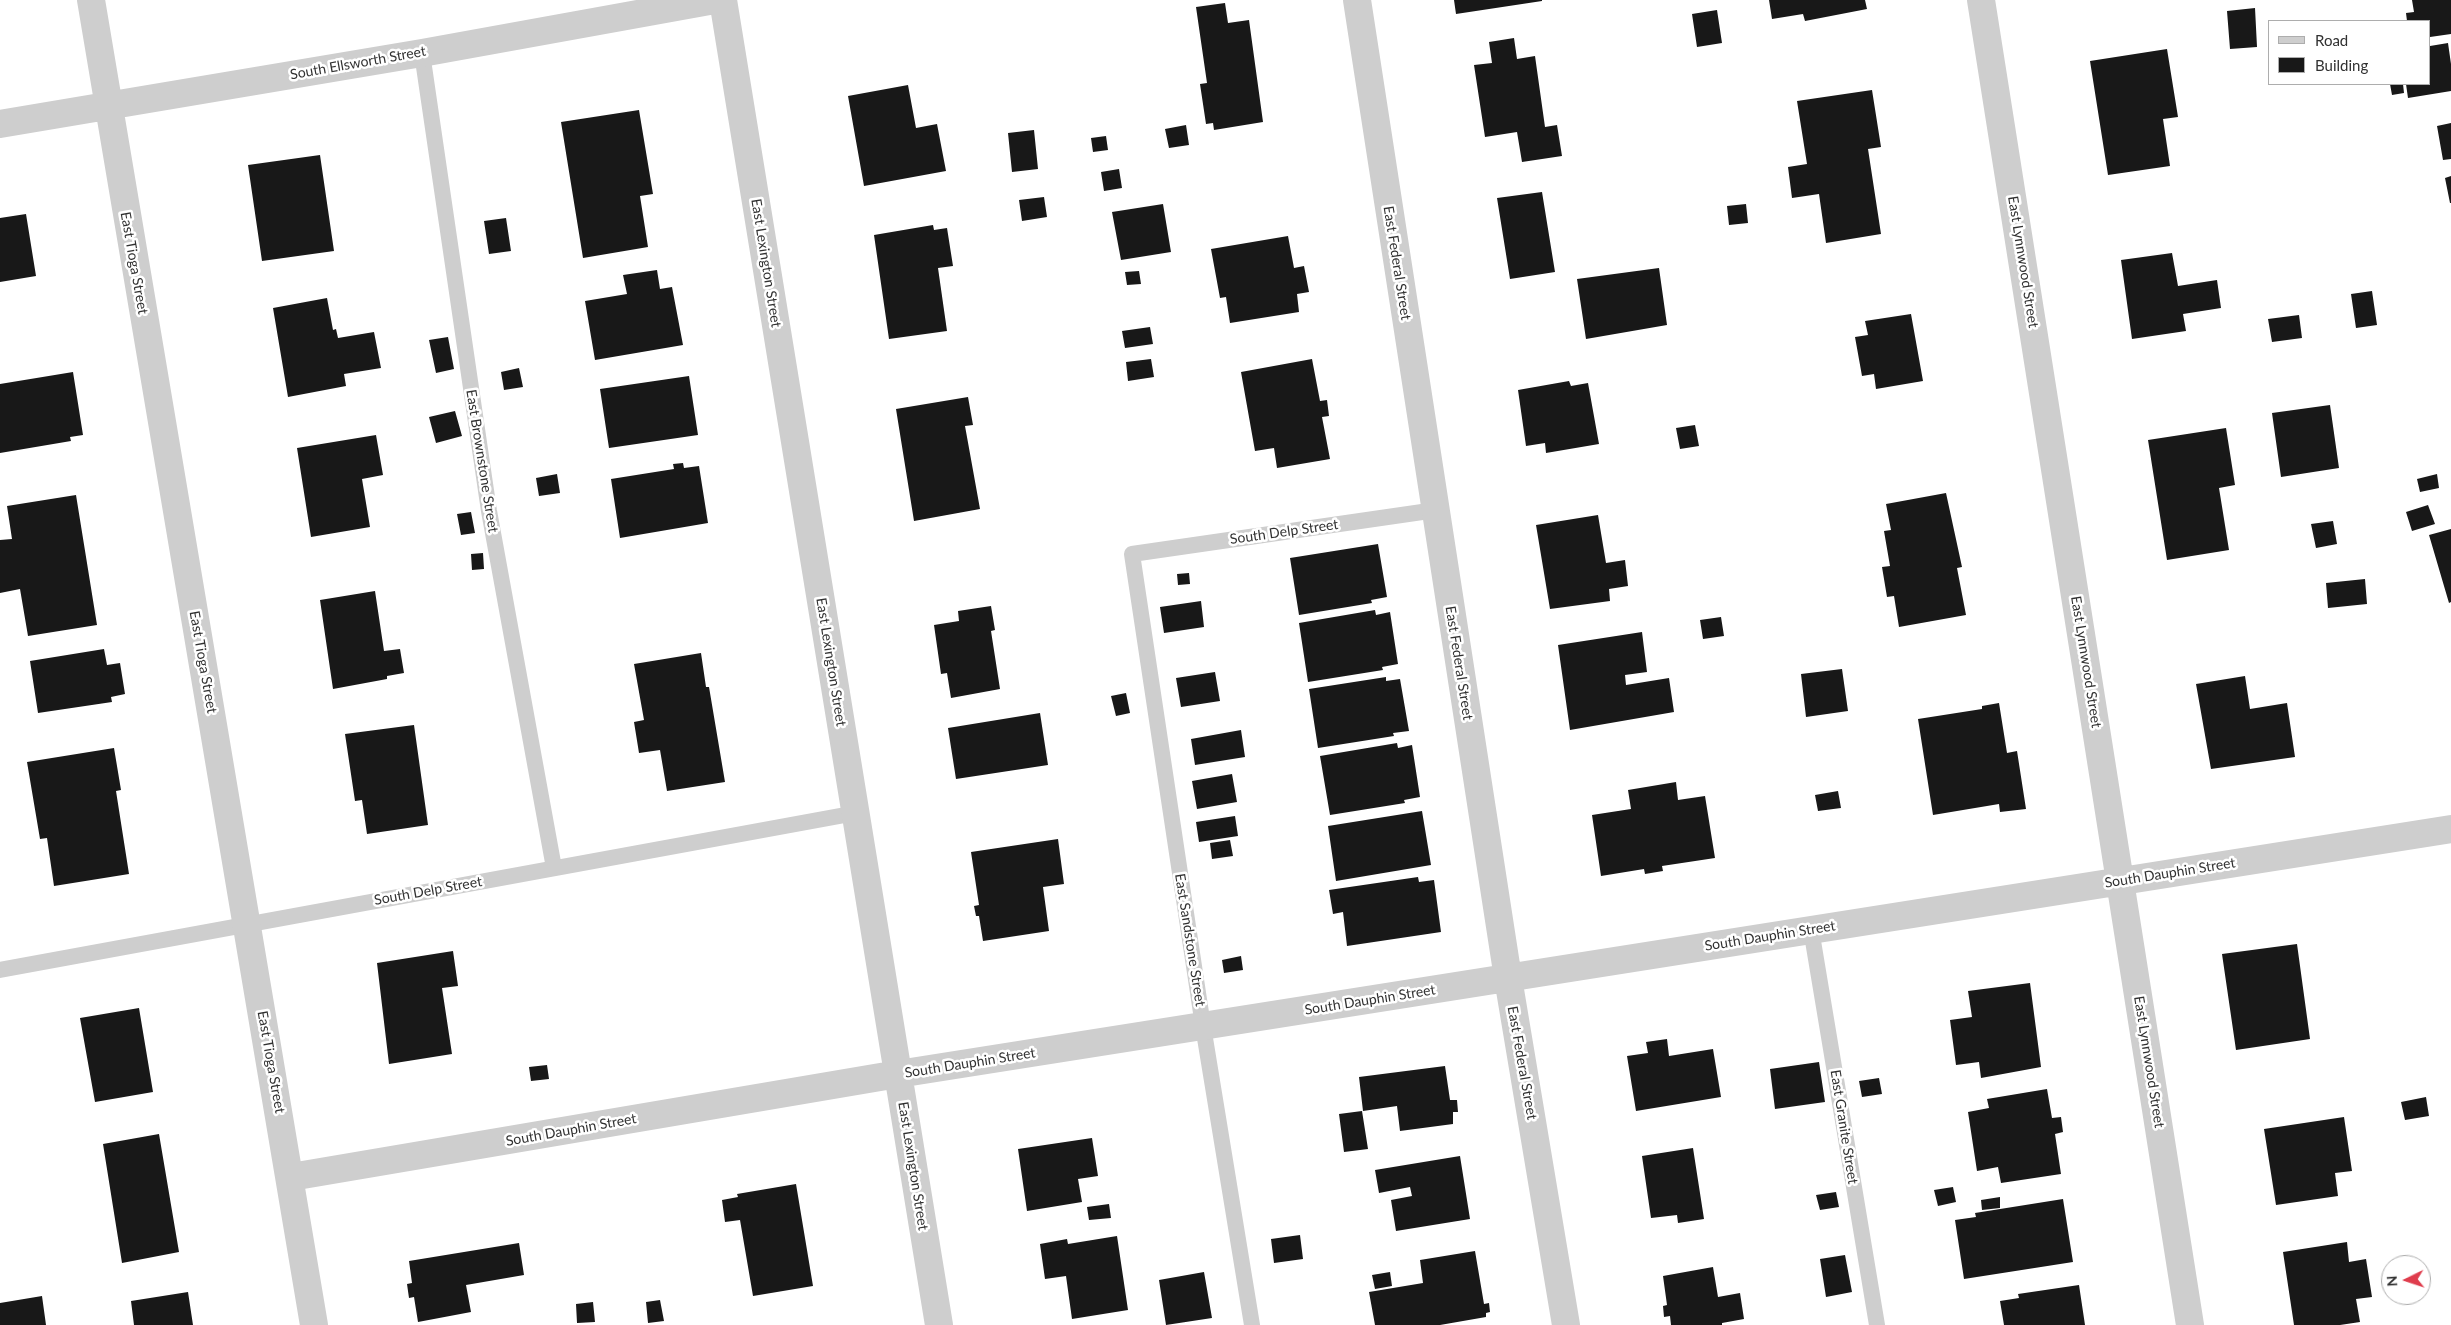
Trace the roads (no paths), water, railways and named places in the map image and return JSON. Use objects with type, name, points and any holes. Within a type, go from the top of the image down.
[{"type":"street","name":"East Tioga Street","points":[[91,0],[107,106],[291,1177],[314,1325]]},
{"type":"street","name":"South Ellsworth Street","points":[[0,124],[422,53],[715,0]]},
{"type":"street","name":"East Lexington Street","points":[[723,0],[939,1325]]},
{"type":"street","name":"East Federal Street","points":[[1357,0],[1508,978],[1566,1325]]},
{"type":"street","name":"East Lynnwood Street","points":[[1981,0],[2190,1325]]},
{"type":"street","name":"South Dauphin Street","points":[[291,1177],[898,1074],[2451,829]]},
{"type":"lane","name":"East Brownstone Street","points":[[422,53],[489,511],[554,868]]},
{"type":"lane","name":"South Delp Street","points":[[1132,554],[1436,510]]},
{"type":"lane","name":"East Sandstone Street","points":[[1132,554],[1203,1026],[1252,1325]]},
{"type":"lane","name":"South Delp Street","points":[[0,970],[856,812]]},
{"type":"lane","name":"East Granite Street","points":[[1811,929],[1877,1325]]}]
